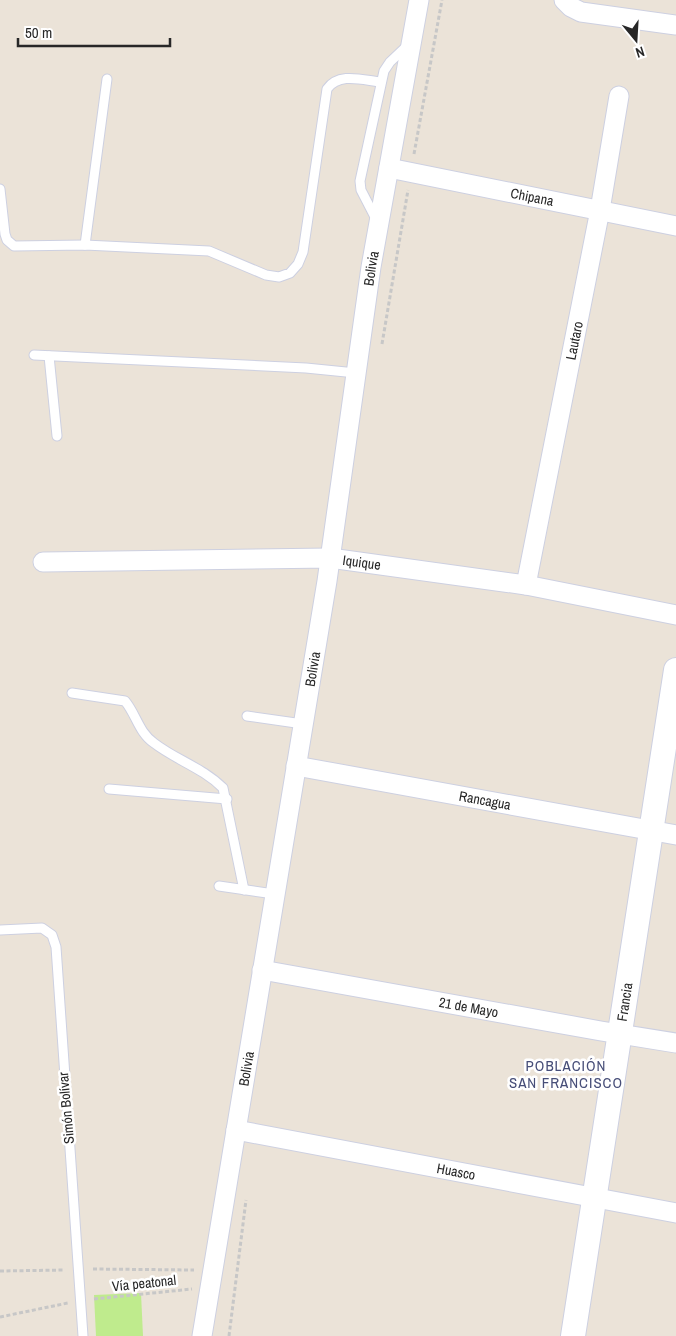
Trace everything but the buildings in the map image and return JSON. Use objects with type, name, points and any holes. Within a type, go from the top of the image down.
[{"type":"street","name":"Bolivia","points":[[202,1336],[330,558],[379,223],[419,0]]},
{"type":"street","points":[[564,0],[571,7],[581,12],[676,25]]},
{"type":"street","name":"Lautaro","points":[[526,586],[600,210],[619,96]]},
{"type":"street","name":"Chipana","points":[[389,168],[676,226]]},
{"type":"street","name":"Iquique","points":[[43,562],[330,558],[526,586],[676,615]]},
{"type":"street","name":"Francia","points":[[573,1336],[676,670]]},
{"type":"street","name":"Rancagua","points":[[296,766],[676,835]]},
{"type":"street","name":"21 de Mayo","points":[[262,970],[676,1043]]},
{"type":"street","name":"Huasco","points":[[236,1130],[594,1196],[676,1213]]},
{"type":"lane","points":[[379,223],[361,190],[360,181],[381,82],[390,62],[412,41]]},
{"type":"lane","points":[[0,189],[5,234],[7,240],[14,246],[85,245],[209,251],[266,275],[279,277],[290,273],[298,264],[303,252],[327,89],[332,82],[341,78],[381,82]]},
{"type":"lane","points":[[85,245],[107,79]]},
{"type":"lane","points":[[34,355],[306,368],[356,373]]},
{"type":"lane","points":[[50,356],[57,436]]},
{"type":"lane","points":[[72,693],[125,702],[144,734],[153,743],[214,779],[223,788],[227,799],[244,890]]},
{"type":"lane","points":[[247,716],[303,724]]},
{"type":"lane","points":[[109,789],[227,799]]},
{"type":"lane","points":[[219,886],[274,894]]},
{"type":"lane","name":"Simón Bolívar","points":[[0,930],[42,928],[52,935],[56,948],[60,1038],[83,1336]]},
{"type":"path","points":[[0,1270],[79,1269],[211,1278],[237,1271]]},
{"type":"path","name":"Vía peatonal","points":[[0,1317],[211,1278]]},
{"type":"green space","points":[[141,1293],[143,1336],[96,1336],[94,1295]]},
{"type":"district","name":"POBLACIÓN SAN FRANCISCO","points":[[566,1074]]}]
